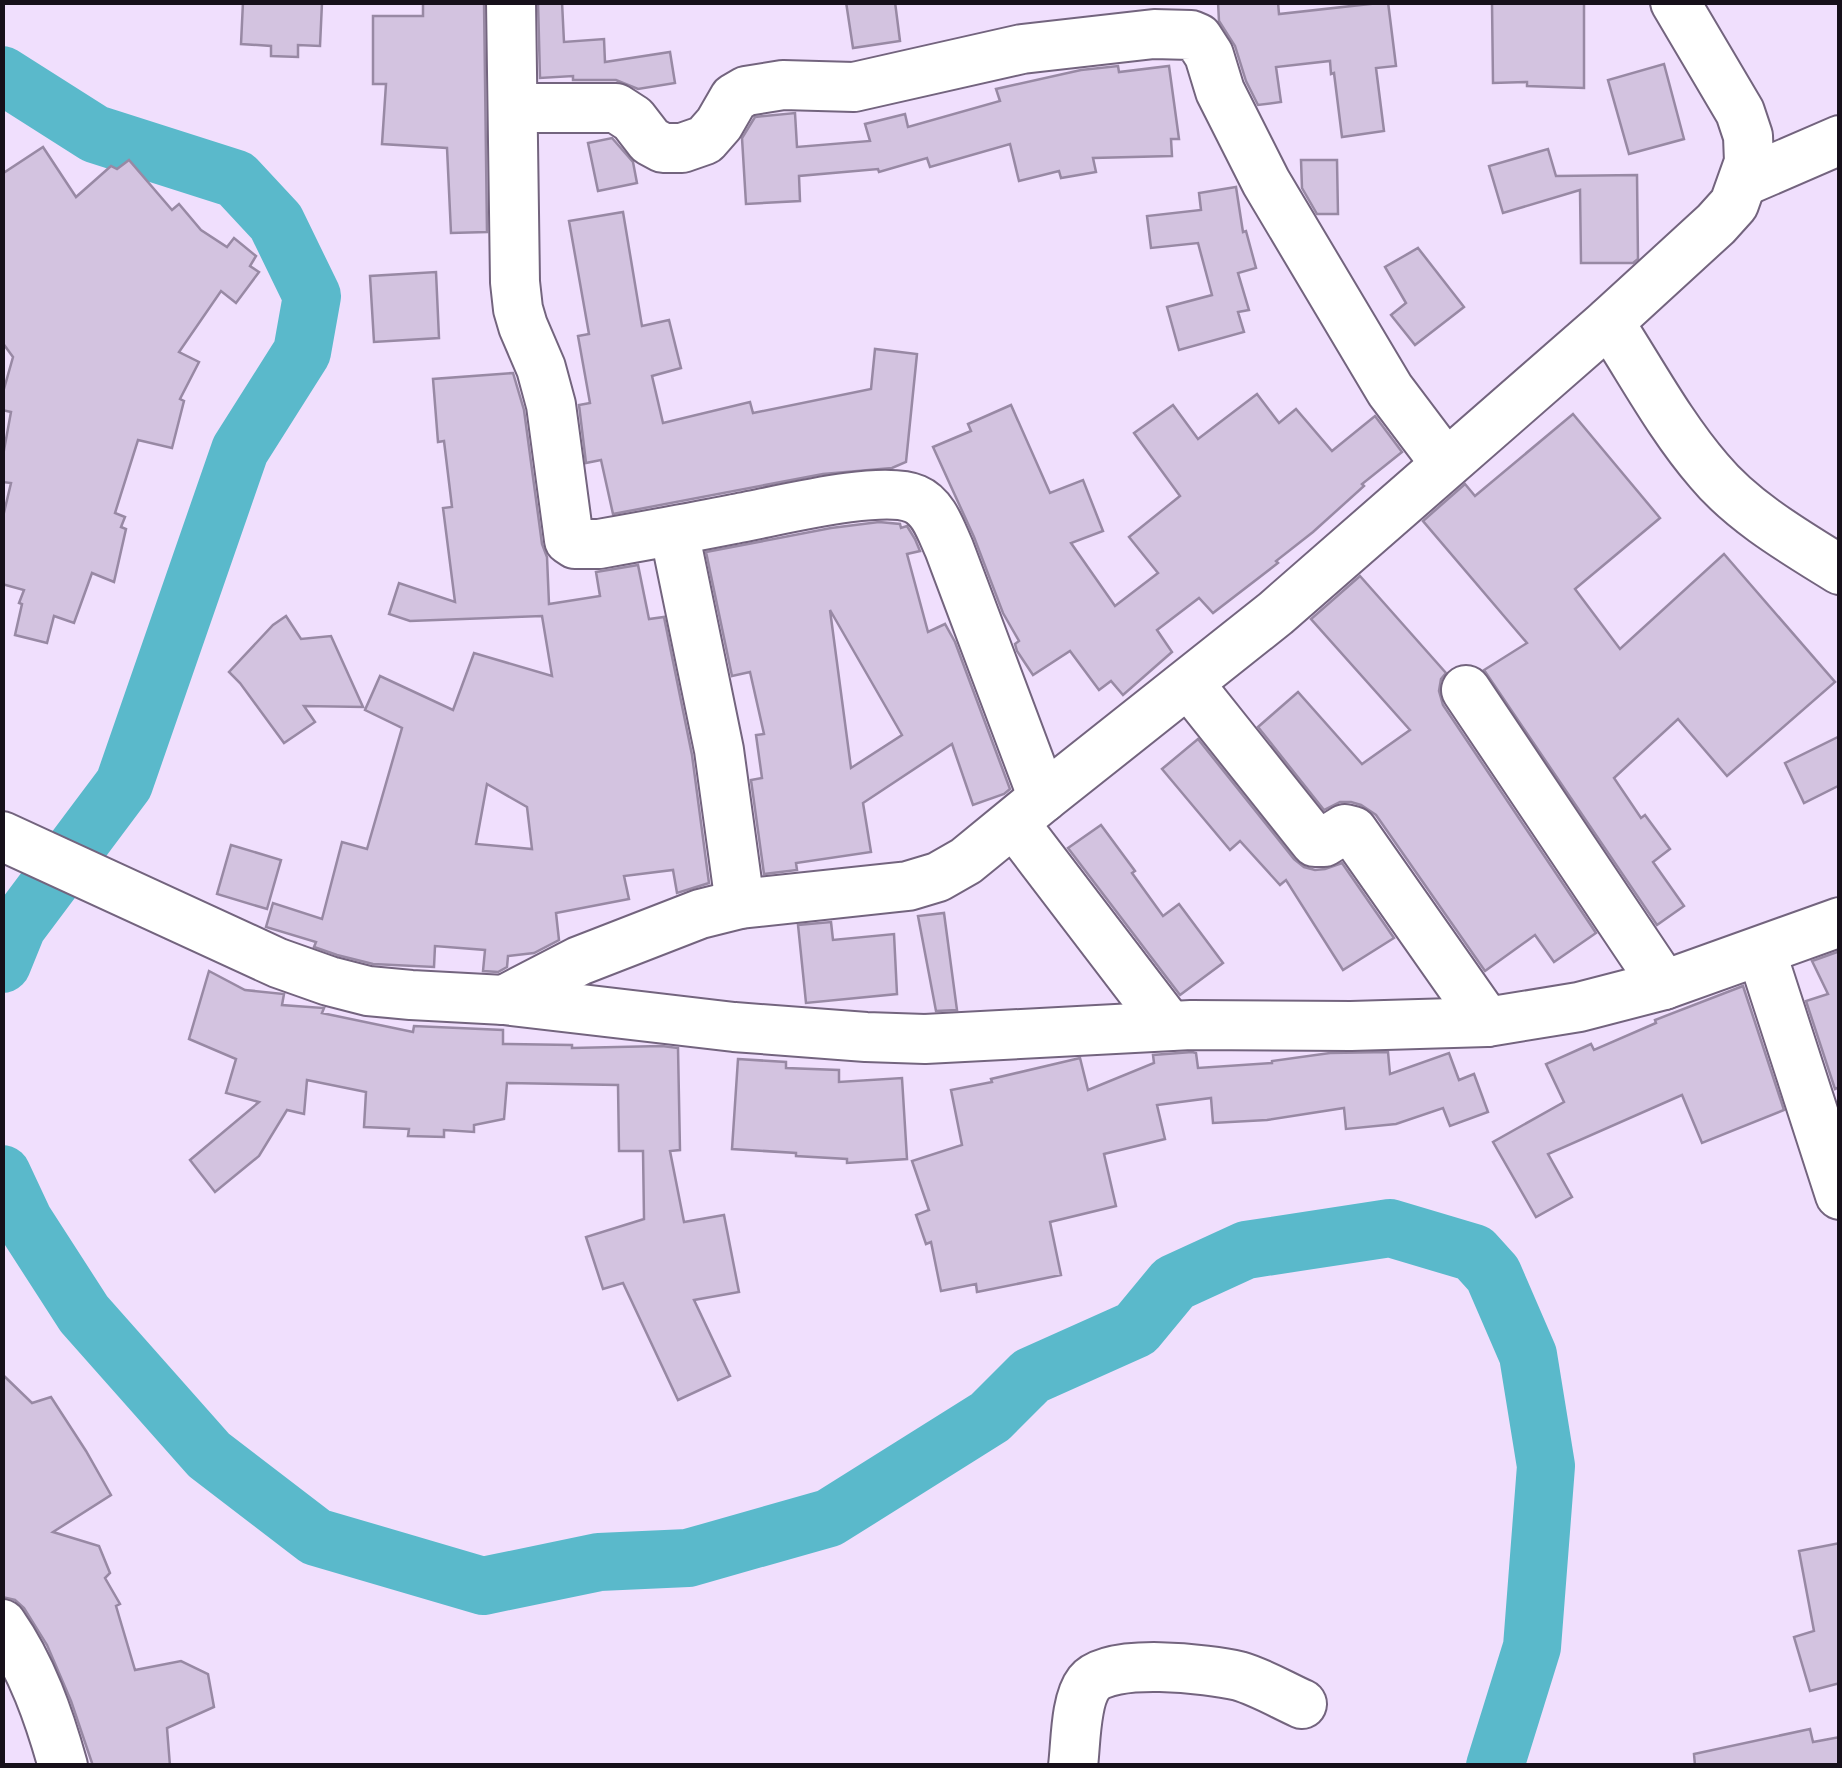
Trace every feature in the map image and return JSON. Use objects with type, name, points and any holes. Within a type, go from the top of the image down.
[{"type":"street","points":[[511,2],[515,282],[523,326],[549,394],[566,535],[572,543],[598,544],[840,498],[897,495],[922,502],[932,513],[949,548],[1028,810],[1168,1026]]},
{"type":"street","points":[[504,1000],[580,961],[700,914],[740,904],[908,886],[938,878],[966,861],[1276,614],[1609,322],[1734,204],[1749,162],[1748,136],[1740,112],[1675,2]]},
{"type":"street","points":[[514,108],[616,108],[633,119],[650,141],[663,148],[682,148],[705,140],[714,132],[734,98],[746,91],[783,85],[854,87],[1022,49],[1154,34],[1192,35],[1208,55],[1220,91],[1266,182],[1390,390],[1446,464]]},
{"type":"street","points":[[1743,182],[1840,140]]},
{"type":"street","points":[[1609,322],[1710,474],[1744,504],[1840,570]]},
{"type":"street","points":[[674,531],[719,750],[740,904]]},
{"type":"street","points":[[1189,684],[1315,842],[1324,842],[1345,828],[1353,831],[1488,1022]]},
{"type":"street","points":[[1466,690],[1664,985]]},
{"type":"street","points":[[2,836],[219,937],[329,981],[411,995],[504,1000],[734,1027],[866,1037],[925,1039],[1168,1026],[1488,1022],[1578,1007],[1664,985],[1840,922]]},
{"type":"street","points":[[1761,951],[1840,1195]]},
{"type":"street","points":[[2,1624],[38,1690],[63,1766]]},
{"type":"street","points":[[1074,1766],[1080,1702],[1088,1684],[1106,1671],[1210,1670],[1243,1677],[1302,1704]]},
{"type":"building","points":[[243,2],[322,3],[320,46],[298,45],[298,57],[271,56],[271,46],[241,44]]},
{"type":"building","points":[[423,2],[484,2],[487,232],[451,233],[447,148],[382,144],[386,84],[373,84],[373,16],[423,16]]},
{"type":"building","points":[[538,2],[562,2],[564,42],[604,39],[605,62],[670,52],[675,83],[638,89],[616,80],[540,78]]},
{"type":"building","points":[[846,2],[895,2],[900,41],[853,48]]},
{"type":"building","points":[[1218,2],[1278,2],[1279,14],[1388,2],[1396,66],[1376,68],[1384,131],[1342,137],[1330,61],[1276,67],[1281,102],[1258,105],[1235,46],[1219,21]]},
{"type":"building","points":[[1492,2],[1584,2],[1584,88],[1493,83]]},
{"type":"building","points":[[1664,64],[1684,139],[1629,154],[1608,80]]},
{"type":"building","points":[[1118,66],[1119,72],[1169,66],[1179,139],[1171,139],[1172,156],[1093,158],[1096,172],[1061,178],[1059,171],[1019,181],[1010,144],[930,167],[927,158],[879,172],[878,169],[799,176],[800,201],[746,204],[742,138],[755,117],[795,113],[797,147],[870,141],[865,124],[905,114],[908,127],[1000,101],[996,89]]},
{"type":"building","points":[[612,138],[633,162],[637,183],[598,191],[588,143]]},
{"type":"building","points":[[43,147],[76,197],[111,166],[117,169],[129,160],[172,210],[179,204],[201,230],[227,247],[234,238],[256,256],[250,266],[259,272],[236,303],[221,291],[179,352],[199,362],[180,399],[184,401],[172,448],[138,440],[115,513],[125,517],[121,527],[126,529],[114,582],[92,573],[74,623],[54,616],[47,643],[15,635],[24,590],[2,584],[2,521],[11,483],[2,482],[2,461],[11,412],[2,410],[2,396],[13,357],[2,342],[2,174]]},
{"type":"building","points":[[1548,149],[1556,176],[1637,175],[1638,259],[1633,263],[1581,263],[1580,190],[1503,213],[1489,166]]},
{"type":"building","points":[[1301,160],[1337,160],[1338,214],[1317,214],[1302,188]]},
{"type":"building","points":[[1236,187],[1243,232],[1246,231],[1256,268],[1238,273],[1249,310],[1238,312],[1244,332],[1179,350],[1167,307],[1212,295],[1198,243],[1151,248],[1147,216],[1201,210],[1199,193]]},
{"type":"building","points":[[623,212],[642,326],[669,320],[681,368],[652,376],[663,423],[750,402],[753,413],[871,389],[875,349],[917,354],[906,462],[892,468],[823,474],[613,514],[601,460],[586,463],[579,405],[590,403],[578,336],[589,334],[569,221]]},
{"type":"building","points":[[1418,248],[1464,307],[1415,345],[1391,315],[1406,303],[1385,267]]},
{"type":"building","points":[[436,272],[439,338],[374,342],[370,276]]},
{"type":"building","points":[[513,373],[524,410],[547,557],[549,604],[600,596],[596,572],[638,565],[649,619],[664,617],[692,755],[709,883],[677,893],[673,870],[624,876],[629,899],[556,913],[559,940],[534,953],[508,956],[507,967],[498,972],[483,971],[485,950],[435,946],[434,967],[373,964],[337,955],[314,947],[316,942],[266,927],[273,903],[322,919],[342,842],[367,849],[402,728],[365,710],[380,676],[453,710],[474,653],[552,676],[542,616],[410,621],[389,614],[399,583],[455,602],[443,508],[452,507],[444,441],[438,442],[433,379]],"holes":[[[487,784],[527,807],[532,849],[476,844]]]},
{"type":"building","points":[[1257,394],[1279,423],[1296,409],[1332,451],[1375,416],[1402,452],[1278,563],[1213,613],[1199,598],[1157,630],[1172,652],[1123,695],[1111,681],[1099,690],[1070,651],[1033,675],[1017,651],[1015,644],[1019,641],[1003,613],[933,447],[971,431],[968,424],[1011,405],[1050,493],[1083,480],[1103,531],[1071,543],[1115,606],[1158,573],[1129,537],[1180,496],[1134,433],[1173,405],[1198,439]]},
{"type":"building","points":[[1573,414],[1660,518],[1575,589],[1620,649],[1724,554],[1835,682],[1727,776],[1678,719],[1614,778],[1641,818],[1645,815],[1670,849],[1653,862],[1684,906],[1657,925],[1484,670],[1527,643],[1423,521],[1465,484],[1475,496]]},
{"type":"building","points":[[879,522],[907,526],[920,551],[907,554],[928,632],[945,624],[955,642],[1010,789],[973,805],[952,744],[863,803],[871,852],[796,863],[797,870],[764,874],[751,780],[762,778],[756,735],[764,734],[750,672],[732,676],[706,552]],"holes":[[[830,610],[902,735],[851,768]]]},
{"type":"building","points":[[1360,576],[1446,673],[1439,691],[1443,705],[1596,933],[1554,962],[1535,935],[1485,971],[1376,815],[1351,802],[1340,802],[1324,810],[1258,727],[1298,692],[1362,764],[1410,730],[1311,619]]},
{"type":"building","points":[[286,616],[301,639],[331,636],[363,707],[304,706],[315,722],[284,743],[229,672]]},
{"type":"building","points":[[1840,736],[1840,785],[1804,803],[1785,763]]},
{"type":"building","points":[[1198,739],[1294,859],[1315,870],[1342,863],[1394,938],[1343,970],[1286,880],[1280,885],[1240,841],[1230,850],[1162,769]]},
{"type":"building","points":[[1101,825],[1163,916],[1179,904],[1223,963],[1180,995],[1068,848]]},
{"type":"building","points":[[231,845],[281,860],[267,909],[217,894]]},
{"type":"building","points":[[944,913],[957,1010],[936,1011],[918,916]]},
{"type":"building","points":[[831,922],[833,940],[894,934],[897,994],[806,1003],[798,925]]},
{"type":"building","points":[[1840,951],[1840,1087],[1835,1089],[1806,1001],[1828,994],[1812,961]]},
{"type":"building","points":[[209,971],[245,990],[284,994],[282,1005],[324,1008],[322,1013],[413,1032],[414,1026],[503,1030],[503,1044],[678,1048],[680,1150],[670,1151],[684,1222],[724,1215],[739,1292],[694,1300],[730,1376],[678,1400],[623,1283],[603,1289],[586,1237],[644,1219],[643,1151],[619,1151],[618,1085],[507,1083],[504,1119],[474,1125],[474,1132],[444,1130],[444,1137],[408,1136],[409,1129],[364,1127],[366,1092],[307,1080],[304,1114],[287,1110],[259,1156],[215,1192],[190,1160],[259,1102],[226,1093],[236,1059],[189,1039]]},
{"type":"building","points":[[1743,986],[1784,1110],[1702,1143],[1682,1095],[1548,1154],[1572,1197],[1536,1217],[1493,1142],[1564,1102],[1546,1064],[1591,1044],[1594,1050],[1656,1023],[1655,1020]]},
{"type":"building","points":[[1388,1052],[1390,1074],[1449,1053],[1459,1080],[1474,1074],[1488,1112],[1450,1126],[1443,1108],[1396,1124],[1346,1129],[1344,1108],[1267,1120],[1213,1123],[1211,1098],[1157,1105],[1165,1139],[1104,1154],[1116,1206],[1050,1222],[1061,1275],[977,1292],[976,1284],[941,1291],[931,1242],[926,1244],[916,1215],[929,1210],[912,1161],[962,1145],[951,1090],[1080,1058],[1088,1090],[1154,1063],[1153,1055],[1196,1053],[1198,1068],[1272,1063],[1330,1053]]},
{"type":"building","points":[[738,1059],[786,1062],[786,1068],[839,1070],[839,1082],[902,1078],[907,1159],[847,1163],[847,1159],[732,1149]]},
{"type":"building","points":[[2,1374],[32,1403],[51,1397],[111,1495],[53,1532],[99,1546],[110,1573],[105,1578],[120,1604],[116,1606],[135,1670],[181,1661],[208,1674],[214,1707],[167,1728],[170,1766],[93,1766],[47,1645],[24,1608],[15,1600],[2,1597]]},
{"type":"building","points":[[1840,1543],[1840,1683],[1810,1691],[1794,1637],[1814,1631],[1799,1551]]},
{"type":"building","points":[[1810,1729],[1813,1742],[1840,1737],[1840,1766],[1695,1766],[1694,1754]]},
{"type":"waterway","points":[[2,75],[95,134],[236,179],[276,222],[312,296],[302,352],[240,450],[124,784],[17,927],[2,964]]},
{"type":"waterway","points":[[2,1174],[24,1221],[84,1314],[209,1455],[316,1537],[483,1586],[599,1562],[688,1558],[829,1518],[990,1417],[1031,1376],[1136,1329],[1174,1283],[1246,1250],[1390,1228],[1474,1253],[1493,1274],[1528,1355],[1546,1466],[1532,1647],[1495,1766]]}]
